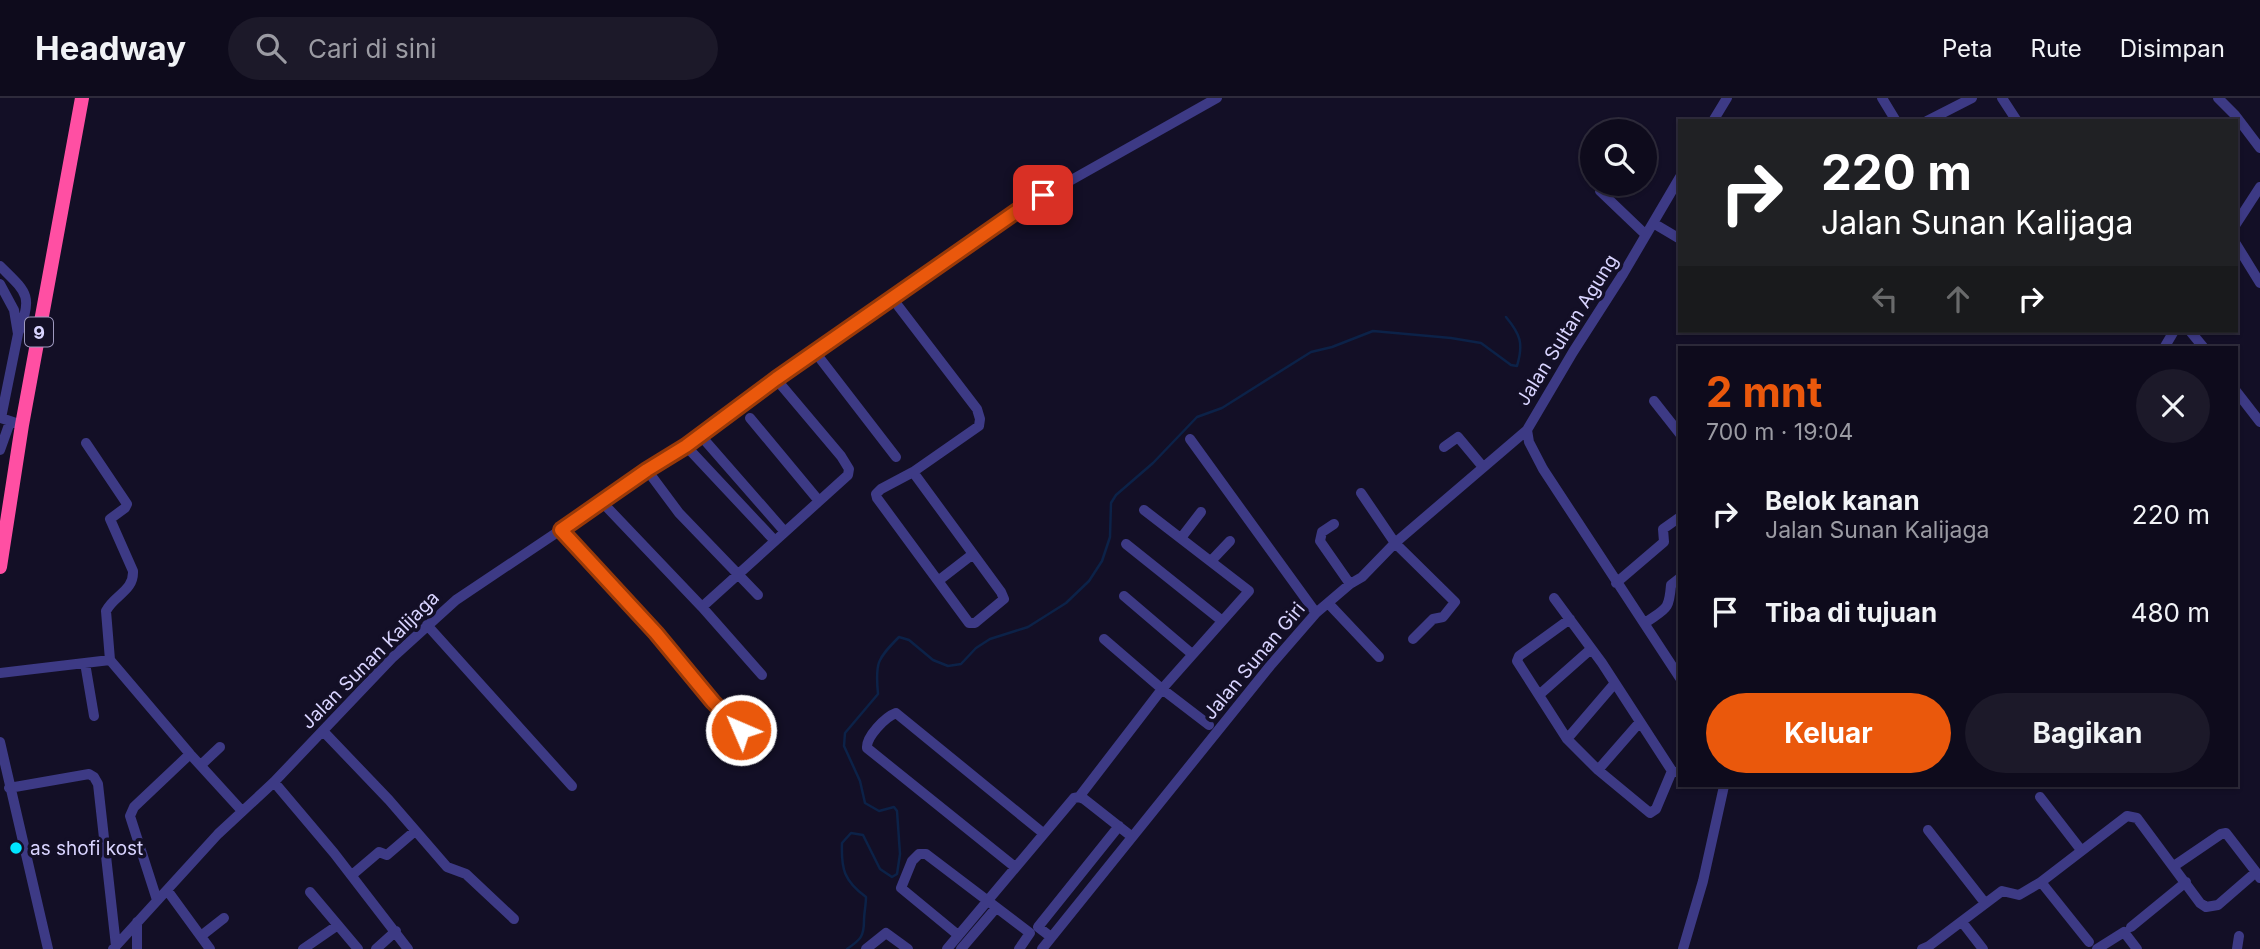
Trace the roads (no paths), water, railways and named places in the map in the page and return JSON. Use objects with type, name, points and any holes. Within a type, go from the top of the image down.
[{"type":"highway","name":"9","points":[[0,567],[7,421],[82,98]]},
{"type":"street","name":"Jalan Sunan Kalijaga","points":[[114,948],[218,834],[274,782],[427,625],[456,600],[701,436],[776,379],[1020,209],[1217,98]]},
{"type":"street","points":[[1714,119],[1727,98]]},
{"type":"street","points":[[1882,98],[1895,119]]},
{"type":"street","points":[[1931,119],[1972,98]]},
{"type":"street","points":[[2002,98],[2016,119]]},
{"type":"street","points":[[2218,98],[2260,148]]},
{"type":"street","name":"Jalan Sultan Agung","points":[[1678,182],[1527,430],[1529,442],[1543,469],[1678,675]]},
{"type":"street","points":[[2238,220],[2260,187]]},
{"type":"street","points":[[1605,196],[1646,235]]},
{"type":"street","points":[[1653,223],[1678,238]]},
{"type":"street","points":[[2238,247],[2257,271],[2260,283]]},
{"type":"street","points":[[0,266],[17,283],[26,298],[25,317],[18,334],[7,421],[0,450]]},
{"type":"street","points":[[0,284],[14,310],[18,334]]},
{"type":"street","points":[[9,301],[26,298]]},
{"type":"street","points":[[892,298],[977,409],[980,419],[979,426],[914,472],[881,489],[876,494],[877,498],[969,623],[975,623],[1004,600],[1001,592],[914,472]]},
{"type":"street","points":[[815,352],[896,457]]},
{"type":"street","points":[[702,607],[848,475],[849,469],[776,379]]},
{"type":"street","points":[[2238,394],[2260,422]]},
{"type":"street","points":[[1654,401],[1678,431]]},
{"type":"street","points":[[750,418],[820,501]]},
{"type":"street","name":"Jalan Sunan Giri","points":[[1042,949],[1261,677],[1316,613],[1362,577],[1395,543],[1527,430]]},
{"type":"street","points":[[701,436],[785,532]]},
{"type":"street","points":[[1444,447],[1458,438],[1483,467]]},
{"type":"street","points":[[1190,439],[1316,613]]},
{"type":"street","points":[[86,443],[127,504],[110,519],[134,578],[125,592],[109,605],[106,611],[110,660],[242,811]]},
{"type":"street","points":[[686,446],[775,541]]},
{"type":"street","points":[[647,470],[679,513],[758,595]]},
{"type":"street","points":[[722,484],[734,473]]},
{"type":"street","points":[[1361,493],[1395,543],[1455,602],[1443,617],[1433,619],[1413,639]]},
{"type":"street","points":[[601,501],[702,607],[762,675]]},
{"type":"street","points":[[748,511],[759,502]]},
{"type":"street","points":[[947,949],[1067,804],[1079,797],[1162,689],[1249,591],[1144,510]]},
{"type":"street","points":[[1181,538],[1200,512]]},
{"type":"street","points":[[1616,583],[1664,542],[1663,529],[1678,518]]},
{"type":"street","points":[[1334,524],[1322,532],[1320,541],[1350,584]]},
{"type":"street","points":[[561,530],[741,730]]},
{"type":"street","points":[[1211,561],[1230,541]]},
{"type":"street","points":[[1126,544],[1221,620]]},
{"type":"street","points":[[938,581],[973,554]]},
{"type":"street","points":[[1645,623],[1667,607],[1671,599],[1671,585],[1678,580]]},
{"type":"street","points":[[1124,596],[1192,654]]},
{"type":"street","points":[[1554,598],[1570,619],[1615,683],[1639,723],[1678,772],[1656,809],[1650,813],[1598,770],[1567,739],[1517,662],[1517,659],[1570,619]]},
{"type":"street","points":[[1328,603],[1379,657]]},
{"type":"street","points":[[427,625],[572,786]]},
{"type":"street","points":[[1104,639],[1162,689],[1209,724]]},
{"type":"street","points":[[1539,695],[1591,649]]},
{"type":"street","points":[[0,673],[110,660]]},
{"type":"street","points":[[85,663],[94,716]]},
{"type":"street","points":[[1567,739],[1615,683]]},
{"type":"street","points":[[1015,867],[867,748],[868,741],[890,715],[896,713],[1043,833]]},
{"type":"street","points":[[1598,770],[1639,723]]},
{"type":"street","points":[[323,731],[447,867],[466,874],[514,919]]},
{"type":"street","points":[[0,742],[48,949]]},
{"type":"street","points":[[201,765],[220,747]]},
{"type":"street","points":[[157,900],[130,816],[134,807],[190,754]]},
{"type":"street","points":[[9,788],[89,774],[94,777],[98,785],[114,948]]},
{"type":"street","points":[[274,782],[352,875],[408,949]]},
{"type":"street","points":[[1683,949],[1703,881],[1724,787]]},
{"type":"street","points":[[1079,797],[1132,836]]},
{"type":"street","points":[[2040,797],[2081,850]]},
{"type":"street","points":[[1928,948],[2002,891],[2019,895],[2131,815],[2137,818],[2200,903],[2211,908],[2258,875],[2226,833],[2174,866]]},
{"type":"street","points":[[1051,937],[1038,928],[1119,826]]},
{"type":"street","points":[[1928,830],[1985,903]]},
{"type":"street","points":[[352,875],[379,852],[387,855],[415,831]]},
{"type":"street","points":[[958,935],[901,888],[916,856],[922,852],[1030,933],[1019,949]]},
{"type":"street","points":[[2041,881],[2093,945],[2124,932],[2137,949]]},
{"type":"street","points":[[2131,927],[2186,883]]},
{"type":"street","points":[[167,890],[210,949]]},
{"type":"street","points":[[310,892],[358,949]]},
{"type":"street","points":[[961,949],[996,908]]},
{"type":"street","points":[[201,936],[224,918]]},
{"type":"street","points":[[137,922],[138,949]]},
{"type":"street","points":[[1962,922],[1983,949]]},
{"type":"street","points":[[303,949],[338,925]]},
{"type":"street","points":[[376,949],[396,931]]},
{"type":"street","points":[[866,949],[886,933],[908,949]]},
{"type":"street","points":[[2237,949],[2239,936]]},
{"type":"waterway","points":[[847,949],[862,935],[866,897],[845,874],[842,843],[851,833],[863,835],[880,869],[892,877],[897,874],[900,854],[897,811],[894,807],[879,811],[865,803],[860,781],[844,746],[845,733],[878,694],[879,662],[899,637],[909,640],[933,660],[948,666],[961,664],[976,648],[990,639],[1028,627],[1066,603],[1089,581],[1102,561],[1110,537],[1111,503],[1116,495],[1153,463],[1197,417],[1222,408],[1311,352],[1373,331],[1481,343],[1511,365],[1517,366],[1519,339],[1506,317]]},
{"type":"place","name":"as shofi kost","points":[[16,848]]}]
